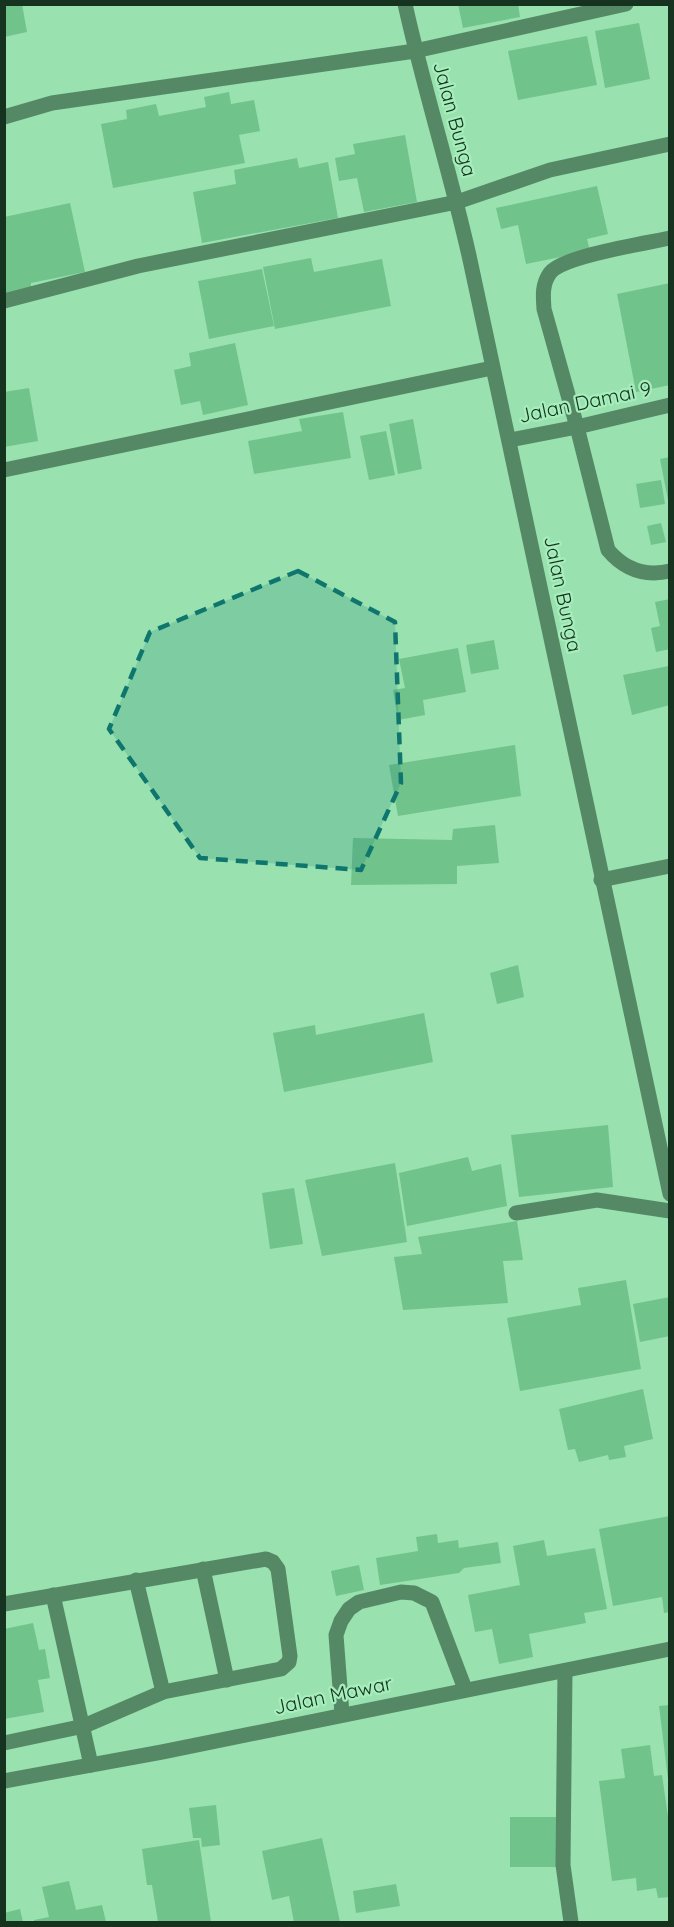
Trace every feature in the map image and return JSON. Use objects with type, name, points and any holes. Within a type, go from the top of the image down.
[{"type":"street","name":"Jalan Bunga","points":[[405,4],[456,202],[510,440],[669,1194]]},
{"type":"street","points":[[4,117],[52,103],[416,51],[626,4]]},
{"type":"street","points":[[4,301],[138,266],[456,202],[550,170],[669,144]]},
{"type":"street","points":[[669,238],[573,260],[550,272],[542,292],[544,309],[608,550],[627,568],[645,572],[669,571]]},
{"type":"street","points":[[4,470],[492,368]]},
{"type":"street","name":"Jalan Damai 9","points":[[510,440],[669,405]]},
{"type":"street","points":[[601,880],[669,866]]},
{"type":"street","points":[[516,1213],[597,1200],[669,1211]]},
{"type":"street","points":[[4,1604],[266,1559],[273,1562],[278,1569],[290,1656],[289,1662],[281,1669],[163,1692],[84,1726],[4,1743]]},
{"type":"street","points":[[202,1569],[227,1680]]},
{"type":"street","points":[[136,1580],[163,1692]]},
{"type":"street","points":[[342,1714],[336,1635],[341,1621],[349,1609],[359,1602],[401,1592],[414,1593],[432,1602],[465,1689]]},
{"type":"street","points":[[53,1595],[92,1765]]},
{"type":"street","name":"Jalan Mawar","points":[[4,1781],[669,1649]]},
{"type":"street","points":[[565,1671],[563,1865],[571,1923]]},
{"type":"highlighted area","points":[[298,571],[395,622],[401,783],[361,870],[200,858],[109,729],[150,632]]},
{"type":"building","points":[[4,4],[22,4],[27,32],[4,37]]},
{"type":"building","points":[[458,4],[518,4],[520,17],[463,28]]},
{"type":"building","points":[[639,23],[650,79],[605,88],[595,31]]},
{"type":"building","points":[[587,36],[597,85],[518,100],[508,51]]},
{"type":"building","points":[[229,92],[231,104],[254,100],[260,131],[239,135],[245,163],[113,188],[101,124],[127,119],[126,110],[156,104],[159,116],[206,107],[204,97]]},
{"type":"building","points":[[405,135],[417,202],[364,212],[357,178],[339,181],[335,158],[355,154],[353,144]]},
{"type":"building","points":[[297,158],[299,168],[328,162],[338,218],[202,243],[193,192],[236,184],[234,170]]},
{"type":"building","points":[[597,186],[608,234],[587,239],[590,251],[526,264],[518,225],[501,229],[496,208]]},
{"type":"building","points":[[70,203],[85,272],[31,283],[31,287],[4,294],[4,217]]},
{"type":"building","points":[[311,258],[314,272],[382,259],[391,306],[275,329],[263,267]]},
{"type":"building","points":[[262,269],[274,326],[209,339],[198,281]]},
{"type":"building","points":[[670,283],[670,385],[636,392],[617,294]]},
{"type":"building","points":[[235,343],[248,405],[203,415],[200,401],[181,405],[174,370],[191,366],[189,353]]},
{"type":"building","points":[[29,388],[38,441],[4,447],[4,392]]},
{"type":"building","points":[[343,412],[351,458],[254,474],[248,441],[302,431],[299,419]]},
{"type":"building","points":[[413,419],[422,469],[398,474],[389,424]]},
{"type":"building","points":[[386,431],[395,475],[369,480],[360,436]]},
{"type":"building","points":[[670,457],[670,500],[668,500],[660,459]]},
{"type":"building","points":[[661,480],[665,504],[640,508],[636,484]]},
{"type":"building","points":[[661,523],[666,542],[651,545],[647,526]]},
{"type":"building","points":[[670,599],[670,649],[656,652],[651,628],[660,626],[655,602]]},
{"type":"building","points":[[494,640],[499,669],[471,674],[466,645]]},
{"type":"building","points":[[458,648],[466,692],[423,700],[425,715],[398,720],[393,690],[405,688],[399,659]]},
{"type":"building","points":[[669,666],[670,705],[632,715],[623,675]]},
{"type":"building","points":[[515,745],[521,796],[398,816],[389,765]]},
{"type":"building","points":[[495,825],[499,863],[457,866],[457,884],[351,885],[353,838],[452,840],[453,829]]},
{"type":"building","points":[[518,965],[524,997],[497,1004],[490,973]]},
{"type":"building","points":[[424,1013],[433,1062],[284,1092],[273,1033],[315,1025],[316,1035]]},
{"type":"building","points":[[608,1125],[613,1187],[519,1197],[511,1135]]},
{"type":"building","points":[[468,1157],[472,1171],[501,1164],[507,1206],[407,1226],[399,1173]]},
{"type":"building","points":[[395,1163],[407,1242],[322,1256],[305,1180]]},
{"type":"building","points":[[294,1188],[303,1244],[270,1249],[262,1193]]},
{"type":"building","points":[[517,1221],[523,1260],[503,1261],[508,1303],[403,1310],[394,1257],[422,1254],[418,1237]]},
{"type":"building","points":[[626,1280],[641,1369],[520,1391],[507,1318],[581,1305],[578,1288]]},
{"type":"building","points":[[670,1297],[670,1336],[640,1342],[633,1304]]},
{"type":"building","points":[[643,1389],[653,1439],[624,1446],[626,1457],[609,1460],[608,1455],[579,1462],[575,1449],[568,1450],[559,1409]]},
{"type":"building","points":[[670,1516],[670,1612],[664,1613],[662,1597],[613,1606],[599,1529]]},
{"type":"building","points":[[437,1534],[438,1543],[458,1540],[459,1548],[498,1542],[501,1563],[464,1568],[459,1573],[380,1585],[376,1558],[418,1551],[416,1537]]},
{"type":"building","points":[[544,1540],[547,1556],[595,1548],[607,1609],[584,1613],[586,1623],[529,1634],[533,1657],[499,1664],[492,1629],[475,1632],[468,1595],[520,1585],[513,1546]]},
{"type":"building","points":[[359,1565],[364,1590],[336,1596],[331,1571]]},
{"type":"building","points":[[33,1623],[39,1650],[45,1649],[50,1678],[38,1680],[44,1712],[4,1719],[4,1629]]},
{"type":"building","points":[[670,1705],[670,1779],[668,1779],[659,1706]]},
{"type":"building","points":[[650,1745],[654,1776],[662,1775],[670,1830],[670,1897],[658,1898],[656,1888],[637,1891],[636,1878],[612,1881],[599,1781],[625,1778],[621,1749]]},
{"type":"building","points":[[216,1805],[220,1845],[202,1847],[201,1838],[193,1838],[189,1808]]},
{"type":"building","points":[[510,1817],[559,1817],[559,1867],[510,1867]]},
{"type":"building","points":[[322,1838],[340,1922],[294,1922],[289,1896],[272,1900],[262,1851]]},
{"type":"building","points":[[199,1840],[211,1922],[158,1922],[152,1885],[147,1885],[142,1849]]},
{"type":"building","points":[[69,1881],[76,1910],[102,1905],[106,1922],[34,1922],[34,1920],[49,1917],[42,1887]]},
{"type":"building","points":[[396,1884],[400,1906],[356,1913],[353,1891]]},
{"type":"building","points":[[20,1909],[23,1922],[4,1922],[4,1913]]}]
